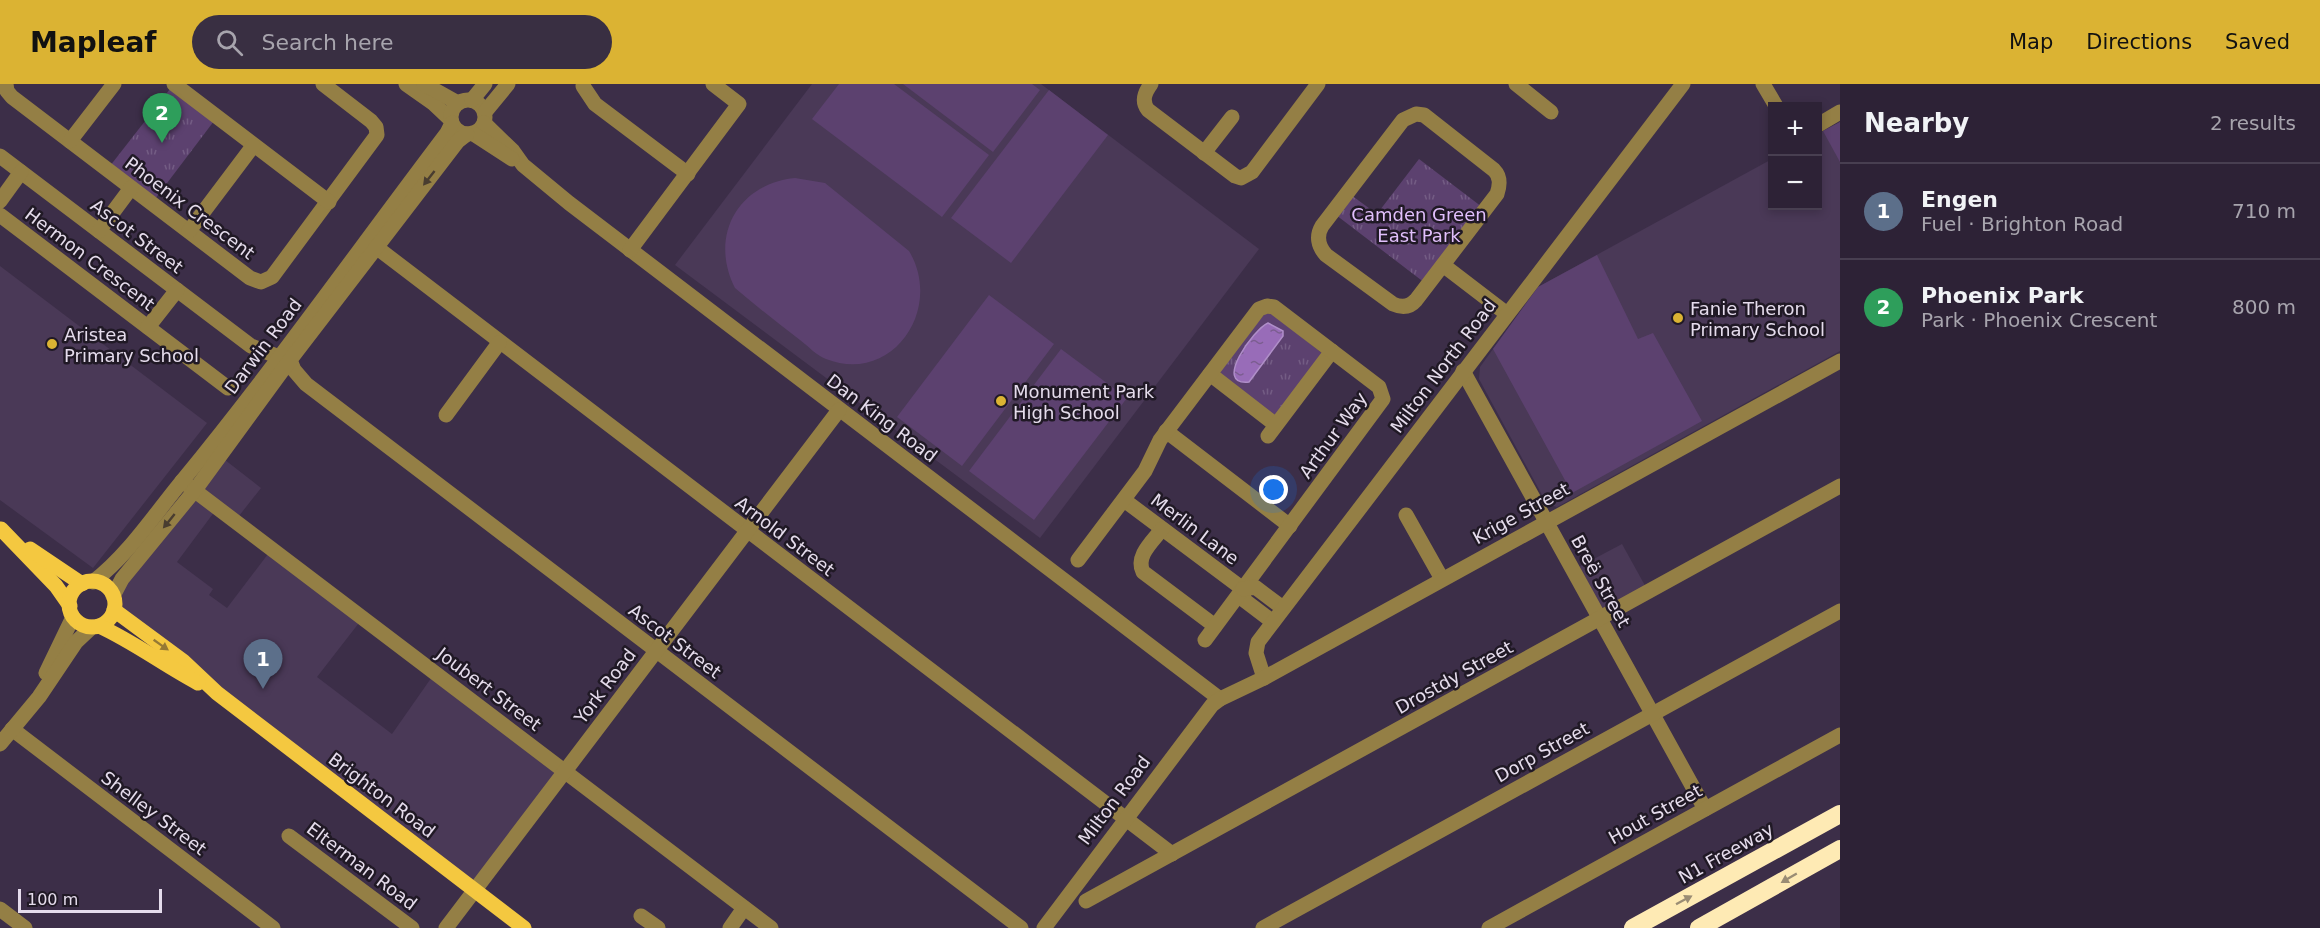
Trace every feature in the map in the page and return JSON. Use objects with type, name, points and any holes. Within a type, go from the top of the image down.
[{"type":"highway","name":"N1 Freeway","points":[[1633,928],[1840,814]]},
{"type":"highway","points":[[1699,928],[1840,849]]},
{"type":"main road","points":[[1,529],[87,583],[105,586],[114,603],[106,622],[96,626],[78,622],[56,586],[1,529]]},
{"type":"main road","points":[[71,611],[72,593],[87,583]]},
{"type":"main road","name":"Brighton Road","points":[[114,603],[217,693],[525,928]]},
{"type":"main road","name":"Brighton Road","points":[[96,626],[123,637],[172,669],[217,693]]},
{"type":"street","name":"Phoenix Crescent","points":[[6,84],[7,91],[12,97],[250,278],[257,281],[265,281],[272,277],[374,140],[377,131],[371,121],[323,84]]},
{"type":"street","points":[[70,141],[114,84]]},
{"type":"street","points":[[174,84],[329,202]]},
{"type":"street","points":[[406,84],[433,103],[457,130],[470,134],[477,131],[484,117],[508,84]]},
{"type":"street","points":[[424,84],[465,101],[478,103],[484,117]]},
{"type":"street","points":[[452,122],[453,108],[485,84]]},
{"type":"street","points":[[630,250],[739,104],[712,84]]},
{"type":"street","points":[[1151,84],[1144,97],[1148,110],[1235,176],[1241,178],[1248,176],[1318,84]]},
{"type":"street","points":[[1516,84],[1551,112]]},
{"type":"street","points":[[1764,84],[1774,102]]},
{"type":"street","name":"Milton North Road","points":[[1264,678],[1256,646],[1679,85]]},
{"type":"street","points":[[583,86],[595,104],[688,174]]},
{"type":"street","points":[[1822,122],[1840,112]]},
{"type":"street","points":[[1412,115],[1424,116],[1494,170],[1500,180],[1497,194],[1443,265],[1413,304],[1401,307],[1393,304],[1326,255],[1318,242],[1322,226],[1404,120],[1412,115]]},
{"type":"street","name":"Dan King Road","points":[[484,117],[523,165]]},
{"type":"street","points":[[1204,153],[1232,117]]},
{"type":"street","name":"Darwin Road","points":[[114,603],[122,579],[188,485],[214,443],[285,358],[447,133],[452,122]]},
{"type":"street","name":"Darwin Road","points":[[285,358],[376,247],[458,141],[470,134]]},
{"type":"street","name":"Dan King Road","points":[[470,134],[523,165],[630,250],[1220,699]]},
{"type":"street","points":[[189,231],[253,146]]},
{"type":"street","name":"Ascot Street","points":[[0,156],[251,346],[273,374],[306,384]]},
{"type":"street","points":[[0,201],[21,172]]},
{"type":"street","points":[[99,231],[131,188]]},
{"type":"street","name":"Hermon Crescent","points":[[0,215],[148,327],[177,290]]},
{"type":"street","name":"Arnold Street","points":[[376,247],[1172,854]]},
{"type":"street","points":[[1443,265],[1507,314]]},
{"type":"street","name":"Arthur Way","points":[[1205,640],[1383,399],[1379,387],[1274,307],[1264,306],[1259,309],[1210,374]]},
{"type":"street","points":[[148,327],[228,388]]},
{"type":"street","points":[[446,415],[499,343]]},
{"type":"street","name":"Ascot Street","points":[[251,346],[285,358],[306,384],[1021,928]]},
{"type":"street","points":[[1078,560],[1145,471],[1155,447],[1210,374],[1272,430],[1332,351]]},
{"type":"street","name":"Krige Street","points":[[1220,699],[1264,678],[1840,361]]},
{"type":"street","name":"Breë Street","points":[[1463,371],[1705,809]]},
{"type":"street","name":"York Road","points":[[446,928],[839,410]]},
{"type":"street","points":[[1166,431],[1290,526]]},
{"type":"street","name":"Darwin Road","points":[[87,583],[117,561],[188,485]]},
{"type":"street","name":"Joubert Street","points":[[188,485],[771,928]]},
{"type":"street","name":"Drostdy Street","points":[[1086,901],[1840,486]]},
{"type":"street","name":"Merlin Lane","points":[[1124,500],[1243,589],[1254,587],[1283,608]]},
{"type":"street","points":[[1406,515],[1442,579]]},
{"type":"street","points":[[1162,528],[1142,556],[1143,572],[1215,626]]},
{"type":"street","name":"Merlin Lane","points":[[1243,589],[1244,600],[1273,622]]},
{"type":"street","points":[[25,712],[71,611]]},
{"type":"street","name":"Dorp Street","points":[[1263,928],[1840,611]]},
{"type":"street","points":[[0,744],[39,697],[76,642],[96,626]]},
{"type":"street","name":"Milton Road","points":[[1044,928],[1206,712],[1220,699]]},
{"type":"street","name":"Shelley Street","points":[[12,729],[273,928]]},
{"type":"street","name":"Hout Street","points":[[1489,928],[1840,735]]},
{"type":"street","name":"Elterman Road","points":[[289,836],[412,928]]},
{"type":"street","points":[[730,928],[744,908]]},
{"type":"street","points":[[0,909],[25,928]]},
{"type":"street","points":[[641,916],[658,928]]},
{"type":"shaded area","name":"Monument Park High School","points":[[812,84],[1041,84],[1259,249],[1040,538],[675,265]]},
{"type":"shaded area","name":"Fanie Theron Primary School","points":[[1840,122],[1840,351],[1557,507],[1547,504],[1479,379],[1480,367],[1538,287],[1768,161],[1768,210],[1822,210],[1822,132]]},
{"type":"shaded area","name":"Aristea Primary School","points":[[0,266],[207,423],[93,568],[0,500]]},
{"type":"shaded area","points":[[220,456],[261,488],[235,521],[218,507],[177,562],[213,589],[209,595],[227,608],[271,550],[362,619],[317,677],[392,734],[434,674],[565,772],[475,889],[115,603],[123,580]]},
{"type":"shaded area","points":[[1622,544],[1648,591],[1600,618],[1573,570]]},
{"type":"green space","points":[[839,84],[894,84],[989,155],[942,217],[812,119]]},
{"type":"green space","points":[[903,84],[1032,84],[1040,90],[993,152]]},
{"type":"green space","points":[[170,89],[214,121],[155,199],[110,166]]},
{"type":"green space","points":[[1049,90],[1108,135],[1011,263],[951,218]]},
{"type":"green space","points":[[1840,122],[1840,162],[1823,131]]},
{"type":"green space","name":"Camden Green East Park","points":[[1419,159],[1482,207],[1425,283],[1336,215],[1351,195],[1377,214]]},
{"type":"green space","points":[[795,178],[825,183],[909,251],[918,273],[920,296],[916,318],[905,336],[890,352],[872,361],[850,364],[823,358],[735,288],[728,269],[725,250],[727,232],[734,216],[744,202],[758,191],[775,182]]},
{"type":"green space","points":[[1597,255],[1638,339],[1653,333],[1702,421],[1572,493],[1493,349],[1538,287]]},
{"type":"green space","points":[[989,295],[1054,344],[962,466],[897,417]]},
{"type":"green space","points":[[1268,310],[1323,354],[1275,416],[1220,376],[1221,366]]},
{"type":"green space","points":[[1061,349],[1127,398],[1034,520],[969,471]]},
{"type":"water","points":[[1268,323],[1283,331],[1283,336],[1249,382],[1239,381],[1234,375],[1239,356],[1254,335]]},
{"type":"place","name":"Phoenix Park","points":[[162,143]]},
{"type":"place","name":"Fanie Theron Primary School","points":[[1678,318]]},
{"type":"place","name":"Aristea Primary School","points":[[52,344]]},
{"type":"place","name":"Monument Park High School","points":[[1001,401]]},
{"type":"place","name":"Engen","points":[[263,689]]}]
